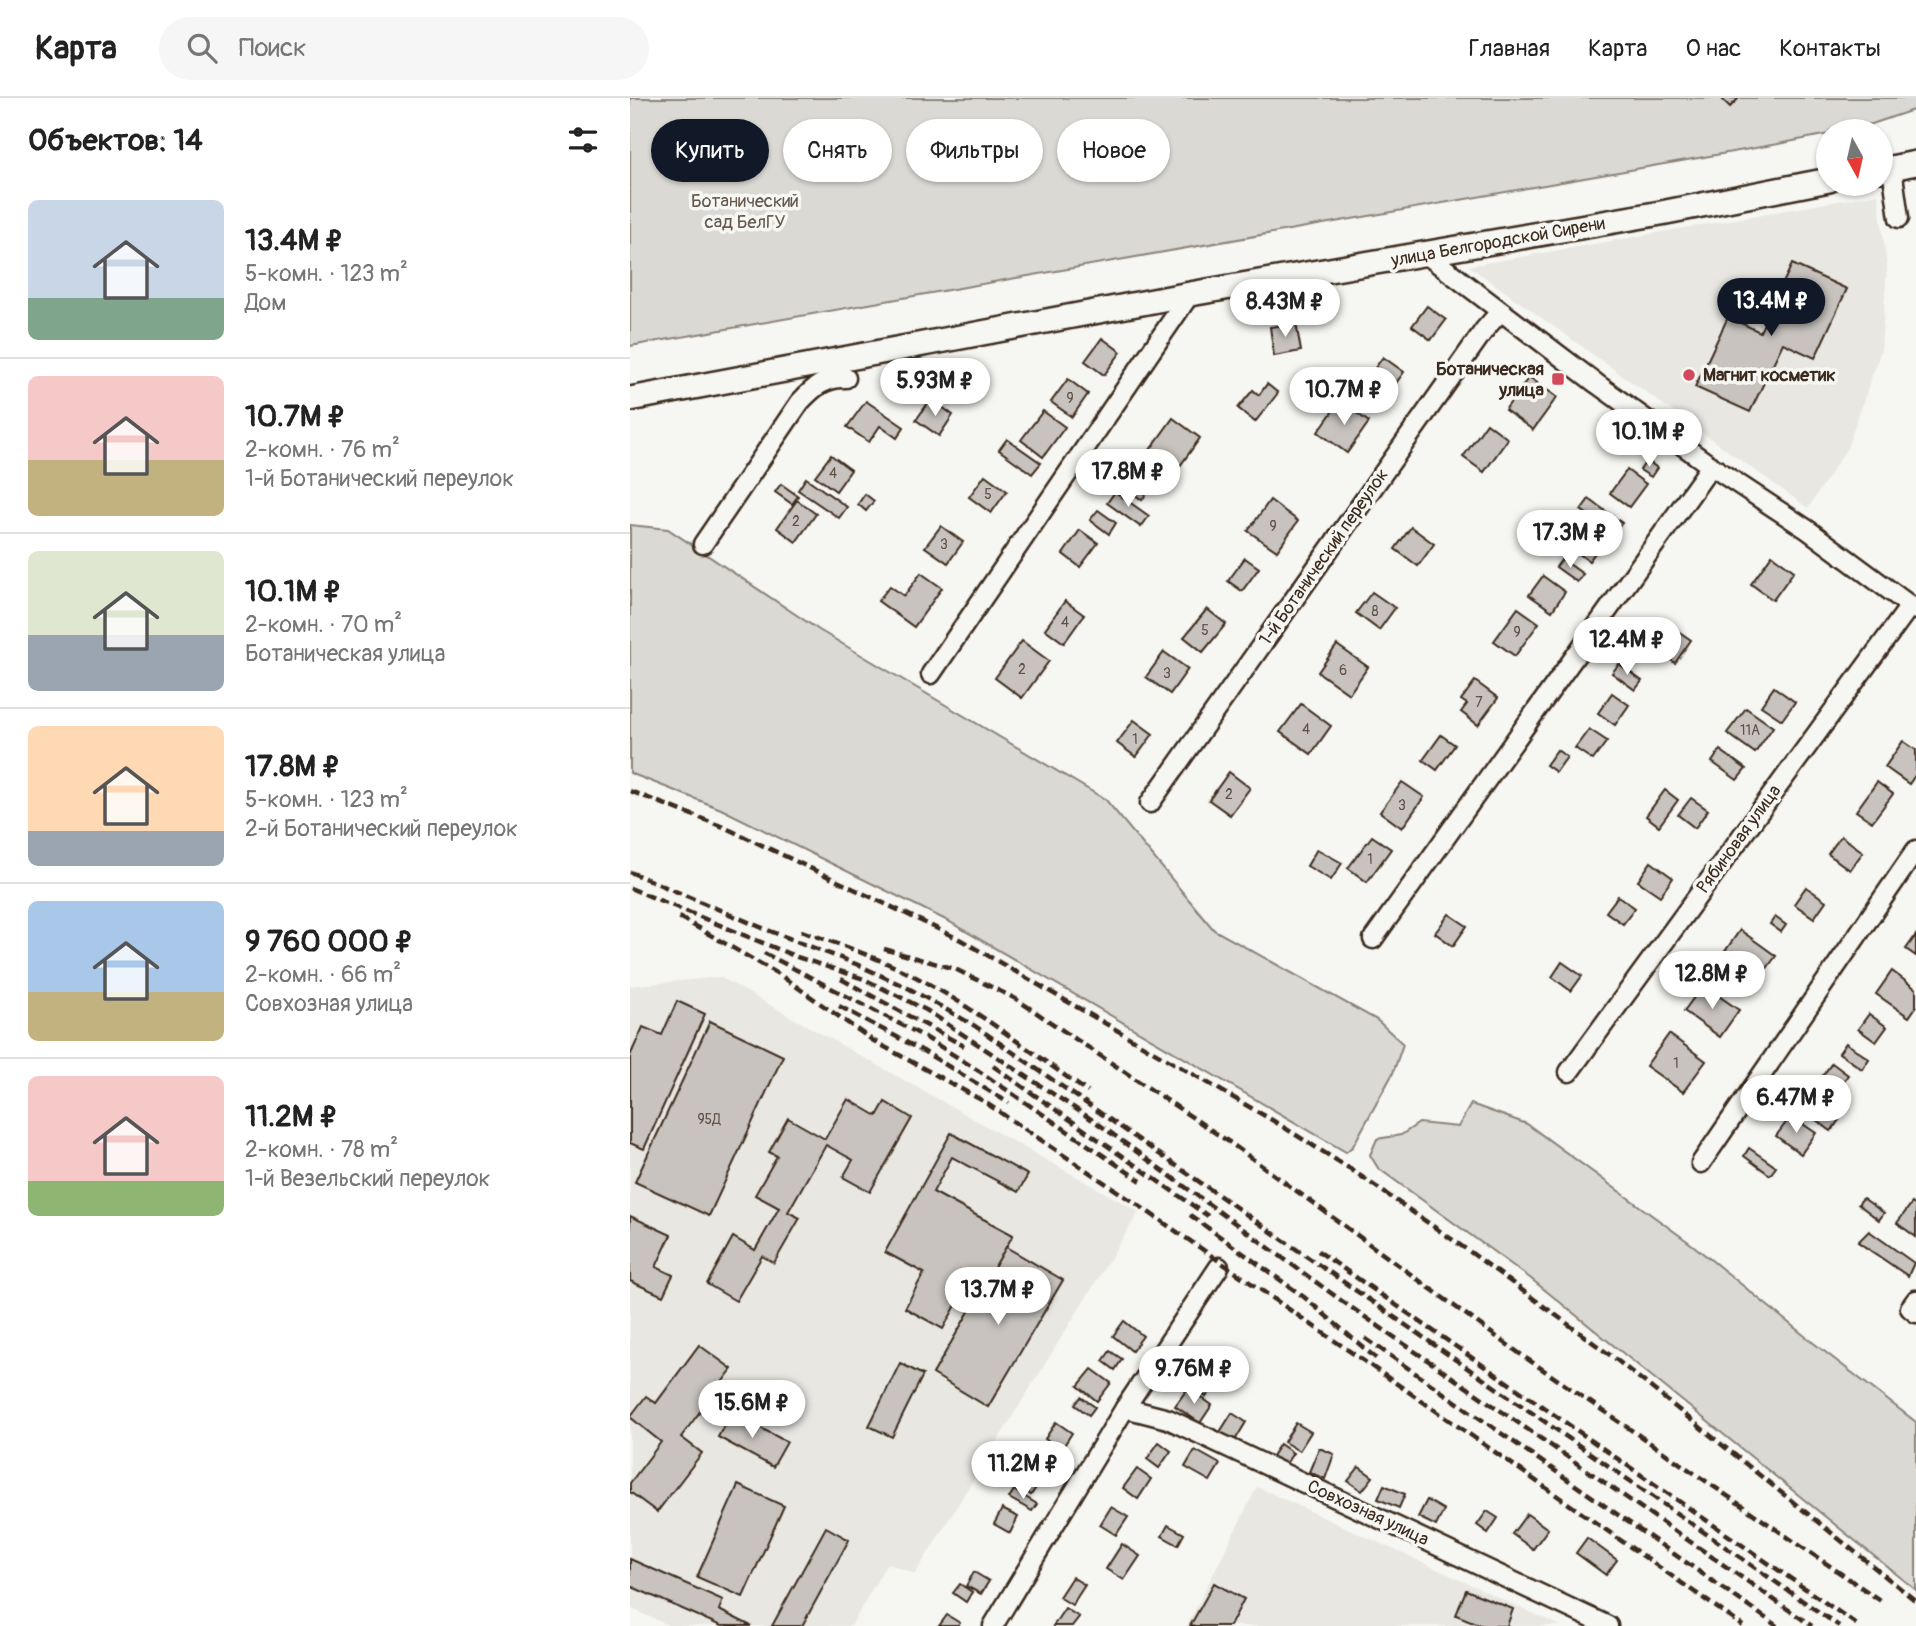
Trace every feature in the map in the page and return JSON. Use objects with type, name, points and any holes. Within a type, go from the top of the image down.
[{"type":"main road","points":[[1894,168],[1916,163]]},
{"type":"main road","name":"улица Белгородской Сирени","points":[[630,398],[1190,294],[1427,255],[1816,182]]},
{"type":"street","points":[[1894,196],[1899,218]]},
{"type":"street","points":[[1427,255],[1711,467],[1808,530],[1913,608]]},
{"type":"street","points":[[930,674],[1190,294]]},
{"type":"street","name":"1-й Ботанический переулок","points":[[1150,803],[1477,340],[1500,312]]},
{"type":"street","points":[[703,544],[800,402],[820,383],[837,377],[846,378]]},
{"type":"street","points":[[1373,939],[1711,467]]},
{"type":"street","name":"Рябиновая улица","points":[[1569,1072],[1913,608]]},
{"type":"street","points":[[1701,1163],[1916,850]]},
{"type":"street","points":[[993,1626],[1125,1408],[1219,1267]]},
{"type":"street","name":"Совхозная улица","points":[[1125,1408],[1168,1419],[1608,1626]]},
{"type":"shaded area","points":[[1878,196],[1887,267],[1881,350],[1847,448],[1808,508],[1469,266]]},
{"type":"shaded area","points":[[720,977],[1139,1212],[915,1574],[887,1563],[851,1626],[670,1626],[630,1608],[630,986]]},
{"type":"shaded area","points":[[1257,1487],[1561,1626],[1187,1626]]},
{"type":"green space","name":"Ботанический сад БелГУ","points":[[630,98],[1916,98],[1916,109],[1887,119],[1816,119],[1816,137],[1778,144],[630,346]]},
{"type":"green space","points":[[630,525],[668,529],[819,630],[1106,800],[1214,930],[1377,1020],[1403,1044],[1393,1073],[1353,1146],[1346,1152],[948,921],[721,809],[630,773]]},
{"type":"green space","points":[[1471,1104],[1527,1124],[1694,1246],[1916,1422],[1916,1590],[1530,1278],[1378,1168],[1370,1155],[1377,1139],[1401,1135],[1419,1123],[1458,1127]]},
{"type":"building","points":[[1721,98],[1739,98],[1730,107]]},
{"type":"building","points":[[1792,264],[1847,289],[1815,358],[1783,343],[1750,412],[1695,387],[1728,317],[1760,332]]},
{"type":"building","points":[[1427,306],[1446,320],[1431,340],[1412,326]]},
{"type":"building","points":[[1296,323],[1301,351],[1274,356],[1270,327]]},
{"type":"building","points":[[1102,338],[1121,352],[1104,375],[1085,361]]},
{"type":"building","points":[[1383,357],[1404,372],[1388,394],[1367,379]]},
{"type":"building","points":[[1529,377],[1557,397],[1533,430],[1505,410]]},
{"type":"building","points":[[1068,379],[1088,394],[1072,417],[1051,402]]},
{"type":"building","points":[[1267,384],[1278,393],[1255,422],[1238,408],[1253,390],[1259,395]]},
{"type":"building","points":[[931,399],[953,415],[939,436],[916,420]]},
{"type":"building","points":[[866,401],[904,427],[897,438],[880,426],[869,442],[847,427]]},
{"type":"building","points":[[1340,401],[1369,422],[1347,453],[1318,432]]},
{"type":"building","points":[[1043,411],[1065,427],[1043,457],[1021,440]]},
{"type":"building","points":[[1173,418],[1200,438],[1177,470],[1150,450]]},
{"type":"building","points":[[1487,423],[1508,439],[1484,472],[1463,457]]},
{"type":"building","points":[[1007,439],[1041,463],[1032,474],[999,450]]},
{"type":"building","points":[[831,455],[851,470],[836,491],[815,476]]},
{"type":"building","points":[[1647,460],[1657,468],[1651,477],[1640,470]]},
{"type":"building","points":[[1133,470],[1153,484],[1142,500],[1122,485]]},
{"type":"building","points":[[1627,470],[1646,484],[1629,507],[1610,493]]},
{"type":"building","points":[[985,475],[1007,491],[991,513],[969,497]]},
{"type":"building","points":[[806,478],[847,507],[839,518],[798,490]]},
{"type":"building","points":[[781,484],[798,496],[792,504],[775,492]]},
{"type":"building","points":[[1115,492],[1149,516],[1141,527],[1107,503]]},
{"type":"building","points":[[865,494],[874,501],[866,511],[858,504]]},
{"type":"building","points":[[1589,499],[1622,523],[1614,533],[1581,510]]},
{"type":"building","points":[[797,500],[816,514],[796,542],[777,528]]},
{"type":"building","points":[[1270,500],[1298,521],[1277,551],[1248,531]]},
{"type":"building","points":[[1098,510],[1116,523],[1109,534],[1090,520]]},
{"type":"building","points":[[1575,522],[1603,542],[1589,561],[1561,541]]},
{"type":"building","points":[[941,526],[963,542],[948,563],[925,547]]},
{"type":"building","points":[[1411,527],[1434,544],[1418,566],[1395,549]]},
{"type":"building","points":[[1080,530],[1098,543],[1080,567],[1063,554]]},
{"type":"building","points":[[1772,555],[1794,571],[1773,600],[1751,584]]},
{"type":"building","points":[[1245,558],[1259,568],[1242,591],[1228,581]]},
{"type":"building","points":[[1562,559],[1583,574],[1577,582],[1556,567]]},
{"type":"building","points":[[921,573],[942,588],[914,627],[878,601],[890,586],[904,596]]},
{"type":"building","points":[[1543,576],[1565,592],[1552,611],[1529,595]]},
{"type":"building","points":[[1372,592],[1395,608],[1379,630],[1356,613]]},
{"type":"building","points":[[1065,601],[1084,615],[1064,643],[1045,629]]},
{"type":"building","points":[[1518,608],[1539,623],[1515,656],[1494,641]]},
{"type":"building","points":[[1207,609],[1226,624],[1203,652],[1184,637]]},
{"type":"building","points":[[1665,622],[1691,640],[1675,663],[1649,644]]},
{"type":"building","points":[[1628,640],[1640,648],[1628,664],[1617,656]]},
{"type":"building","points":[[1022,641],[1049,661],[1022,698],[995,678]]},
{"type":"building","points":[[1337,645],[1368,667],[1349,694],[1318,672]]},
{"type":"building","points":[[1164,652],[1188,669],[1170,694],[1146,677]]},
{"type":"building","points":[[1619,664],[1642,681],[1635,690],[1612,673]]},
{"type":"building","points":[[1475,681],[1498,698],[1478,725],[1461,712],[1467,704],[1461,700]]},
{"type":"building","points":[[1774,687],[1795,702],[1782,720],[1761,706]]},
{"type":"building","points":[[1612,693],[1629,705],[1615,725],[1598,713]]},
{"type":"building","points":[[1301,704],[1331,726],[1311,754],[1280,732]]},
{"type":"building","points":[[1746,708],[1773,727],[1755,753],[1727,733]]},
{"type":"building","points":[[1134,720],[1153,734],[1136,757],[1117,743]]},
{"type":"building","points":[[1589,729],[1607,741],[1593,760],[1575,748]]},
{"type":"building","points":[[1441,735],[1455,745],[1437,770],[1423,760]]},
{"type":"building","points":[[1903,741],[1916,750],[1916,774],[1909,784],[1885,767]]},
{"type":"building","points":[[1557,750],[1567,757],[1556,772],[1546,765]]},
{"type":"building","points":[[1720,750],[1746,769],[1737,780],[1712,762]]},
{"type":"building","points":[[1229,772],[1250,788],[1230,815],[1209,800]]},
{"type":"building","points":[[1402,782],[1424,797],[1402,828],[1380,812]]},
{"type":"building","points":[[1877,782],[1893,794],[1872,822],[1856,811]]},
{"type":"building","points":[[1665,790],[1678,800],[1659,826],[1646,816]]},
{"type":"building","points":[[1691,798],[1708,810],[1695,828],[1678,815]]},
{"type":"building","points":[[1372,836],[1391,849],[1367,882],[1348,868]]},
{"type":"building","points":[[1841,836],[1863,852],[1850,870],[1828,854]]},
{"type":"building","points":[[1317,849],[1342,863],[1331,880],[1307,866]]},
{"type":"building","points":[[1651,862],[1673,878],[1660,896],[1638,881]]},
{"type":"building","points":[[1806,887],[1826,901],[1814,918],[1794,904]]},
{"type":"building","points":[[1618,896],[1635,908],[1623,924],[1606,912]]},
{"type":"building","points":[[1449,914],[1467,926],[1453,946],[1435,933]]},
{"type":"building","points":[[1775,917],[1786,925],[1781,932],[1770,924]]},
{"type":"building","points":[[1740,930],[1776,956],[1756,983],[1721,957]]},
{"type":"building","points":[[1916,935],[1916,956],[1906,949]]},
{"type":"building","points":[[1562,962],[1582,976],[1571,991],[1552,977]]},
{"type":"building","points":[[1892,971],[1916,989],[1916,1007],[1909,1017],[1876,994]]},
{"type":"building","points":[[1703,985],[1739,1010],[1720,1037],[1684,1011]]},
{"type":"building","points":[[677,1001],[705,1014],[644,1149],[630,1143],[630,1056],[643,1027],[662,1035]]},
{"type":"building","points":[[1869,1014],[1887,1027],[1876,1042],[1858,1029]]},
{"type":"building","points":[[710,1021],[783,1056],[709,1216],[635,1182]]},
{"type":"building","points":[[1669,1034],[1706,1061],[1683,1092],[1646,1066]]},
{"type":"building","points":[[1846,1043],[1869,1059],[1862,1069],[1839,1053]]},
{"type":"building","points":[[1832,1063],[1848,1075],[1832,1097],[1815,1086]]},
{"type":"building","points":[[1807,1098],[1839,1120],[1831,1131],[1800,1108]]},
{"type":"building","points":[[848,1099],[877,1116],[885,1102],[912,1118],[870,1192],[843,1177],[853,1160],[826,1145],[788,1212],[800,1218],[774,1263],[762,1256],[736,1301],[707,1284],[733,1237],[755,1250],[779,1208],[755,1195],[777,1156],[769,1152],[788,1118],[825,1139]]},
{"type":"building","points":[[1791,1116],[1816,1133],[1801,1154],[1776,1136]]},
{"type":"building","points":[[951,1133],[1028,1175],[1018,1192],[952,1157],[933,1192],[1013,1235],[981,1292],[967,1285],[943,1329],[905,1308],[924,1273],[885,1252]]},
{"type":"building","points":[[1749,1148],[1776,1167],[1770,1175],[1744,1156]]},
{"type":"building","points":[[1863,1198],[1884,1213],[1879,1220],[1858,1204]]},
{"type":"building","points":[[1912,1203],[1916,1206],[1916,1237],[1897,1223]]},
{"type":"building","points":[[630,1216],[671,1235],[656,1267],[673,1275],[663,1296],[630,1281]]},
{"type":"building","points":[[1869,1231],[1914,1263],[1908,1276],[1858,1242]]},
{"type":"building","points":[[1006,1247],[1063,1280],[988,1407],[933,1374]]},
{"type":"building","points":[[1124,1321],[1143,1336],[1132,1351],[1113,1336]]},
{"type":"building","points":[[699,1345],[732,1369],[681,1437],[702,1453],[657,1512],[630,1492],[630,1483],[661,1442],[630,1417],[646,1396],[656,1403]]},
{"type":"building","points":[[1110,1351],[1122,1359],[1115,1370],[1103,1361]]},
{"type":"building","points":[[900,1363],[923,1375],[892,1437],[869,1426]]},
{"type":"building","points":[[1092,1369],[1111,1383],[1097,1401],[1078,1386]]},
{"type":"building","points":[[1194,1369],[1215,1385],[1206,1397],[1185,1381]]},
{"type":"building","points":[[1188,1388],[1212,1405],[1200,1423],[1175,1406]]},
{"type":"building","points":[[1081,1397],[1095,1407],[1089,1415],[1075,1405]]},
{"type":"building","points":[[731,1412],[787,1442],[773,1467],[718,1437]]},
{"type":"building","points":[[1232,1413],[1246,1422],[1234,1442],[1220,1432]]},
{"type":"building","points":[[1056,1422],[1072,1433],[1061,1450],[1045,1439]]},
{"type":"building","points":[[1296,1423],[1311,1432],[1299,1451],[1284,1442]]},
{"type":"building","points":[[1159,1442],[1171,1451],[1159,1468],[1147,1459]]},
{"type":"building","points":[[1280,1444],[1293,1453],[1285,1465],[1272,1456]]},
{"type":"building","points":[[1319,1448],[1334,1454],[1325,1479],[1309,1472]]},
{"type":"building","points":[[1195,1450],[1220,1464],[1210,1481],[1185,1467]]},
{"type":"building","points":[[1029,1464],[1045,1474],[1031,1495],[1016,1485]]},
{"type":"building","points":[[1359,1467],[1373,1477],[1362,1491],[1348,1481]]},
{"type":"building","points":[[1137,1469],[1151,1479],[1138,1499],[1123,1488]]},
{"type":"building","points":[[738,1485],[784,1506],[743,1597],[697,1577]]},
{"type":"building","points":[[1384,1485],[1405,1494],[1399,1508],[1378,1499]]},
{"type":"building","points":[[1014,1490],[1037,1504],[1032,1511],[1009,1498]]},
{"type":"building","points":[[1427,1500],[1444,1510],[1436,1526],[1418,1517]]},
{"type":"building","points":[[1111,1507],[1128,1517],[1116,1535],[1100,1525]]},
{"type":"building","points":[[1002,1509],[1018,1517],[1010,1533],[994,1524]]},
{"type":"building","points":[[1487,1511],[1498,1518],[1488,1533],[1477,1525]]},
{"type":"building","points":[[1527,1514],[1548,1529],[1533,1549],[1512,1534]]},
{"type":"building","points":[[1168,1525],[1184,1534],[1178,1545],[1162,1536]]},
{"type":"building","points":[[826,1527],[849,1540],[802,1626],[772,1626]]},
{"type":"building","points":[[1587,1538],[1617,1560],[1606,1575],[1576,1553]]},
{"type":"building","points":[[1122,1544],[1140,1556],[1124,1580],[1106,1569]]},
{"type":"building","points":[[630,1559],[723,1600],[719,1610],[751,1626],[721,1626],[630,1586]]},
{"type":"building","points":[[974,1572],[989,1581],[981,1594],[966,1586]]},
{"type":"building","points":[[1072,1577],[1085,1585],[1072,1605],[1059,1597]]},
{"type":"building","points":[[1214,1583],[1244,1599],[1230,1626],[1190,1626]]},
{"type":"building","points":[[960,1584],[972,1592],[966,1602],[953,1593]]},
{"type":"building","points":[[1466,1590],[1513,1609],[1507,1626],[1483,1626],[1456,1615]]},
{"type":"building","points":[[1065,1608],[1079,1617],[1072,1626],[1053,1626]]},
{"type":"building","points":[[947,1615],[960,1623],[958,1626],[939,1626]]},
{"type":"railway","points":[[630,791],[726,828],[961,940],[1272,1120],[1349,1168],[1473,1254],[1618,1361],[1916,1601]]},
{"type":"railway","points":[[630,872],[856,964],[910,989],[975,1026],[1839,1626]]},
{"type":"railway","points":[[630,888],[797,957],[864,979],[926,1010],[1100,1125],[1342,1301],[1812,1626]]},
{"type":"railway","points":[[679,917],[780,975],[872,1040],[983,1101],[1141,1207],[1743,1626]]},
{"type":"railway","points":[[801,931],[885,962],[912,975],[1002,1030],[1088,1092]]},
{"type":"railway","points":[[884,949],[955,969],[1016,999],[1232,1144],[1523,1356],[1881,1601]]},
{"type":"railway","points":[[764,953],[925,1037],[1141,1181]]},
{"type":"railway","points":[[841,979],[964,1046]]},
{"type":"railway","points":[[839,1006],[923,1051],[1009,1103]]},
{"type":"railway","points":[[993,1066],[1208,1216]]},
{"type":"railway","points":[[1190,1215],[1304,1297],[1378,1360]]},
{"type":"railway","points":[[1318,1251],[1859,1626]]},
{"type":"railway","points":[[1365,1338],[1777,1626]]},
{"type":"place","name":"Магнит косметик","points":[[1689,375]]},
{"type":"place","name":"Ботаническая улица","points":[[1558,379]]}]
